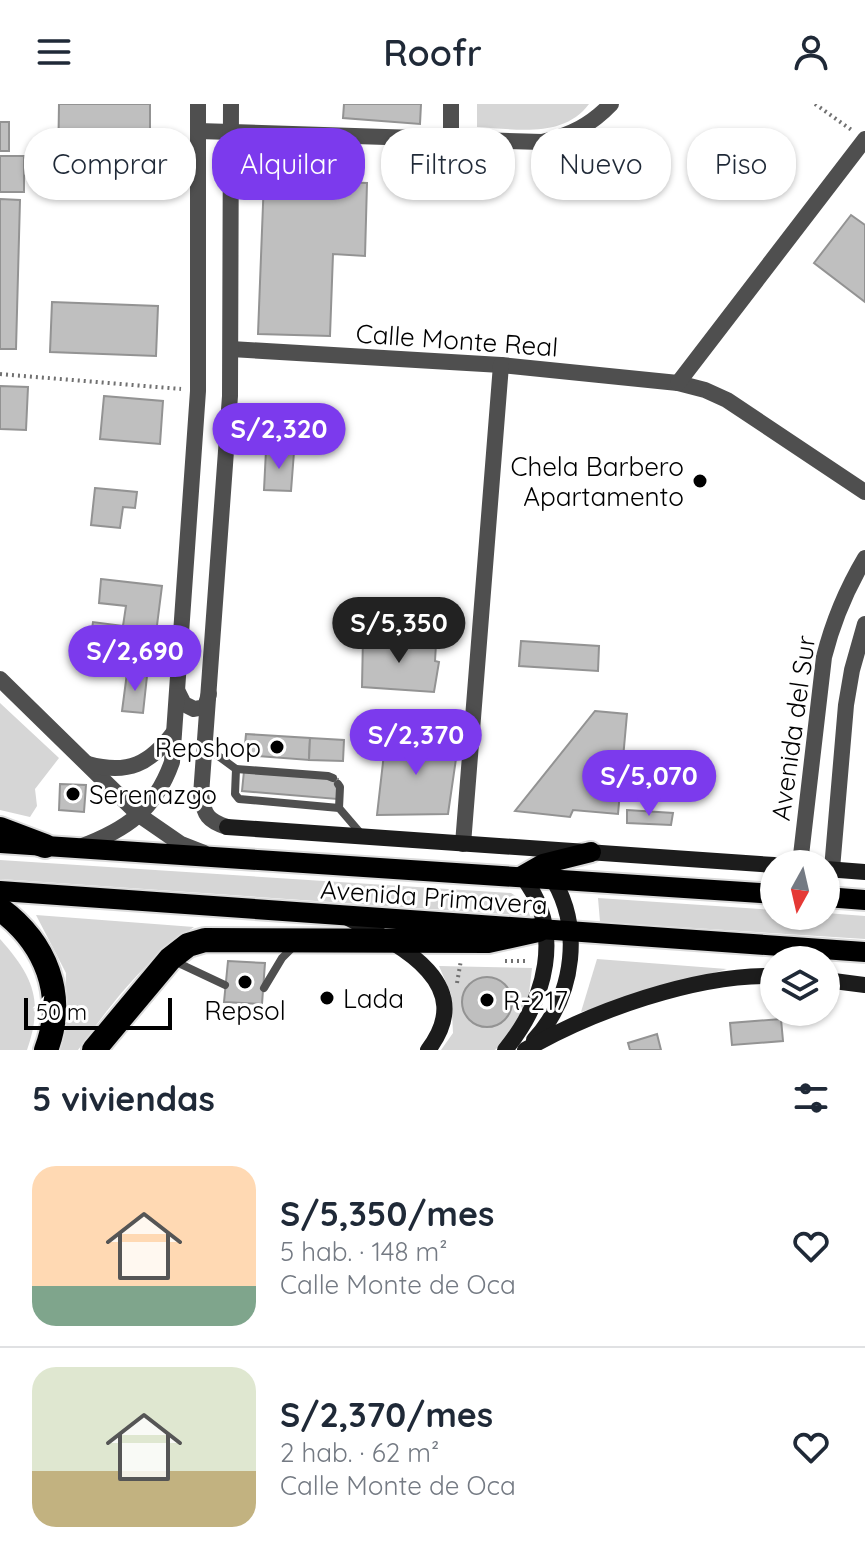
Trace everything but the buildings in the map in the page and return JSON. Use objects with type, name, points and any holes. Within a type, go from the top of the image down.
[{"type":"highway","points":[[0,829],[45,846]]},
{"type":"highway","points":[[0,909],[19,923],[33,940],[46,961],[54,985],[56,1010],[46,1050]]},
{"type":"highway","points":[[94,1050],[170,959],[188,945],[209,939],[395,943],[488,941],[542,931]]},
{"type":"main road","name":"Avenida Primavera","points":[[227,827],[463,844],[542,863],[760,892]]},
{"type":"main road","name":"Avenida Primavera","points":[[0,843],[522,876],[542,863]]},
{"type":"main road","points":[[525,1050],[545,1028],[560,1002],[570,962],[571,933],[562,897],[542,863],[591,852],[760,864]]},
{"type":"main road","points":[[840,870],[865,872]]},
{"type":"main road","points":[[505,1050],[525,1025],[538,993],[545,960],[543,911],[535,892],[522,876]]},
{"type":"main road","name":"Avenida Primavera","points":[[0,891],[865,952]]},
{"type":"main road","points":[[840,898],[865,900]]},
{"type":"main road","points":[[343,916],[395,943],[434,976],[442,994],[444,1012],[442,1028],[428,1050]]},
{"type":"main road","points":[[525,1050],[565,1028],[623,1005],[680,989],[760,977]]},
{"type":"main road","points":[[840,982],[865,985]]},
{"type":"street","points":[[78,848],[101,839],[139,815],[164,783],[172,762],[198,391],[198,104]]},
{"type":"street","points":[[231,104],[231,128]]},
{"type":"street","points":[[451,104],[451,128]]},
{"type":"street","points":[[515,142],[542,142],[570,135],[597,119],[611,104]]},
{"type":"street","points":[[198,131],[212,132]]},
{"type":"street","points":[[678,383],[865,139]]},
{"type":"street","points":[[227,827],[211,822],[204,812],[201,795],[231,349],[231,200]]},
{"type":"street","name":"Calle Monte Real","points":[[231,349],[501,365],[678,383],[727,400],[865,492]]},
{"type":"street","points":[[463,844],[501,365]]},
{"type":"street","name":"Avenida del Sur","points":[[802,850],[824,657],[832,624],[849,584],[865,558]]},
{"type":"street","name":"Avenida del Sur","points":[[831,850],[846,705],[865,624]]},
{"type":"street","points":[[0,679],[139,815],[181,844],[208,855]]},
{"type":"street","points":[[178,692],[189,709],[200,710],[205,707],[210,693]]},
{"type":"street","points":[[87,764],[105,769],[136,765],[161,749],[175,731]]},
{"type":"lane","points":[[205,747],[236,769],[328,776],[340,787],[339,808],[363,837]]},
{"type":"lane","points":[[236,769],[235,794],[239,799],[339,808]]},
{"type":"lane","points":[[264,988],[282,958],[299,941]]},
{"type":"lane","points":[[170,959],[225,985]]},
{"type":"path","points":[[815,104],[865,139]]},
{"type":"path","points":[[0,374],[198,391]]},
{"type":"shaded area","points":[[477,104],[589,104],[566,123],[552,127],[522,130],[477,127]]},
{"type":"shaded area","points":[[0,703],[59,758],[35,789],[37,806],[30,817],[0,810]]},
{"type":"shaded area","points":[[0,860],[511,893],[525,902],[530,916],[0,879]]},
{"type":"shaded area","points":[[598,898],[760,909],[760,930],[840,930],[840,914],[865,916],[865,939],[600,922]]},
{"type":"shaded area","points":[[36,915],[194,927],[145,968],[78,1050],[58,1050],[64,1034],[66,973]]},
{"type":"shaded area","points":[[0,939],[21,965],[32,990],[35,1017],[27,1050],[0,1050]]},
{"type":"shaded area","points":[[597,959],[727,969],[581,1012]]},
{"type":"shaded area","points":[[439,966],[532,968],[528,1002],[506,1039],[495,1050],[441,1050],[453,1033],[451,994]]},
{"type":"place","name":"Chela Barbero Apartamento","points":[[700,481]]},
{"type":"place","name":"Repshop","points":[[277,747]]},
{"type":"place","name":"Serenazgo","points":[[73,794]]},
{"type":"place","name":"Repsol","points":[[245,982]]},
{"type":"place","name":"Lada","points":[[327,998]]},
{"type":"place","name":"R-217","points":[[487,1000]]}]
